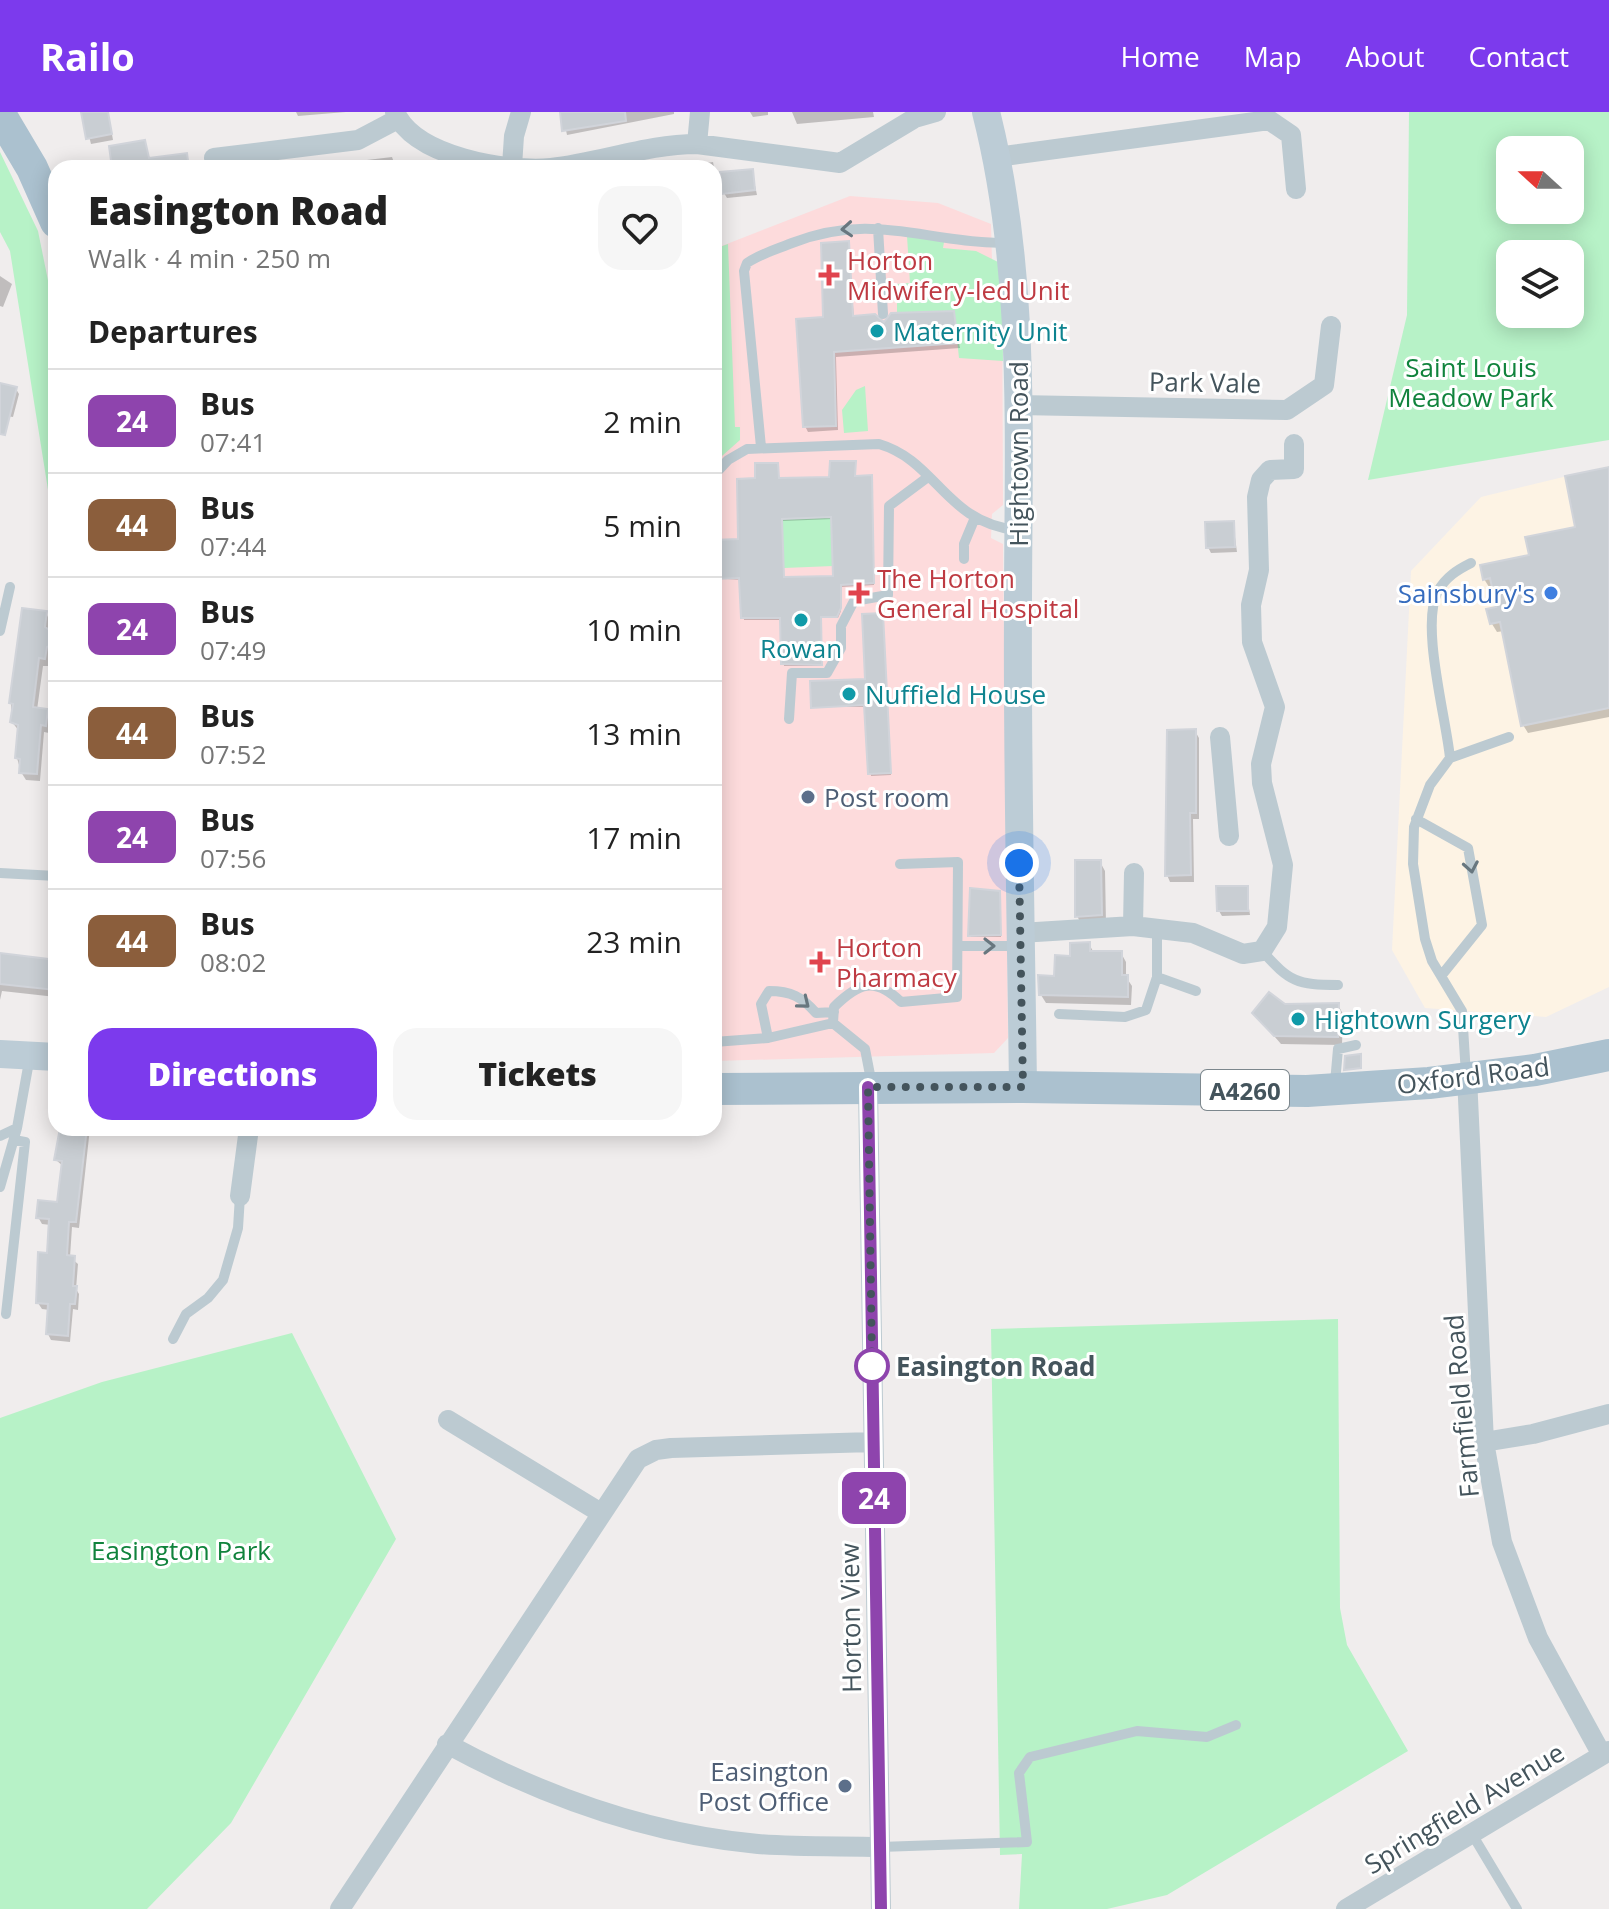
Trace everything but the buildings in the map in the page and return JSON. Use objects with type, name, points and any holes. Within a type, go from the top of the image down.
[{"type":"main road","points":[[0,114],[32,168],[48,204]]},
{"type":"main road","name":"Oxford Road","points":[[722,1089],[1335,1089],[1535,1070],[1609,1055]]},
{"type":"street","points":[[512,160],[514,136],[521,112]]},
{"type":"street","points":[[697,144],[700,112]]},
{"type":"street","points":[[592,160],[675,144],[697,144],[840,163],[915,118],[936,112]]},
{"type":"street","name":"Hightown Road","points":[[986,112],[997,157],[1015,300],[1023,1087]]},
{"type":"street","points":[[214,158],[348,142],[397,115],[414,138],[434,148],[486,160]]},
{"type":"street","points":[[997,157],[1268,116],[1291,135],[1296,189]]},
{"type":"street","name":"Park Vale","points":[[1018,405],[1287,410],[1324,385],[1331,326]]},
{"type":"street","points":[[1020,940],[1133,926],[1193,933],[1243,954],[1262,951],[1277,927],[1283,865],[1262,783],[1261,764],[1275,707],[1252,642],[1251,605],[1259,570],[1257,520],[1261,480],[1270,470],[1294,469],[1294,444]]},
{"type":"street","points":[[1220,737],[1229,836]]},
{"type":"street","points":[[1224,786],[1262,783]]},
{"type":"street","points":[[1133,926],[1134,873]]},
{"type":"street","points":[[0,1054],[43,1056]]},
{"type":"street","name":"Farmfield Road","points":[[1467,1077],[1484,1442],[1502,1542],[1533,1624],[1606,1753]]},
{"type":"street","name":"Horton View","points":[[870,1087],[881,1909]]},
{"type":"street","points":[[240,1196],[248,1136]]},
{"type":"street","points":[[1484,1442],[1533,1434],[1609,1414]]},
{"type":"street","points":[[448,1420],[601,1513]]},
{"type":"street","points":[[340,1909],[638,1459],[656,1450],[873,1442]]},
{"type":"street","points":[[447,1744],[511,1776],[643,1825],[755,1843],[880,1847]]},
{"type":"street","name":"Springfield Avenue","points":[[1346,1909],[1606,1753]]},
{"type":"lane","points":[[761,447],[744,271],[755,257],[825,231],[878,228],[970,243],[1007,243]]},
{"type":"lane","points":[[878,228],[883,314]]},
{"type":"lane","points":[[722,466],[747,449],[879,444],[899,450],[974,520],[1018,531]]},
{"type":"lane","points":[[789,719],[792,673],[827,673],[841,648],[841,626],[854,601],[888,595],[889,506],[928,477]]},
{"type":"lane","points":[[964,559],[964,544],[974,520]]},
{"type":"lane","points":[[1450,758],[1430,627],[1437,593],[1453,572],[1471,563]]},
{"type":"lane","points":[[0,631],[10,587]]},
{"type":"lane","points":[[1467,1077],[1462,1011],[1441,976],[1425,939],[1415,891],[1412,846],[1416,819],[1430,785],[1450,758],[1509,737]]},
{"type":"lane","points":[[1416,819],[1468,848],[1482,925],[1441,976]]},
{"type":"lane","points":[[722,1041],[768,1038],[833,1017],[849,992],[866,985],[886,988],[901,1002],[957,997],[958,862],[900,864]]},
{"type":"lane","points":[[0,873],[48,876]]},
{"type":"lane","points":[[1059,1014],[1125,1017],[1146,1010],[1157,977],[1157,928]]},
{"type":"lane","points":[[959,946],[1020,940]]},
{"type":"lane","points":[[1262,951],[1285,976],[1303,985],[1338,985]]},
{"type":"lane","points":[[1157,977],[1196,991]]},
{"type":"lane","points":[[768,1038],[761,1004],[769,991],[789,991],[816,1013],[833,1017],[865,1049],[870,1087]]},
{"type":"lane","points":[[1335,1089],[1338,1049],[1356,1045]]},
{"type":"lane","points":[[0,1187],[43,1056]]},
{"type":"lane","points":[[0,1136],[17,1128]]},
{"type":"lane","points":[[6,1314],[25,1142],[14,1140]]},
{"type":"lane","points":[[173,1339],[186,1314],[208,1298],[223,1280],[238,1228],[240,1196]]},
{"type":"lane","points":[[880,1847],[1027,1842],[1019,1773],[1030,1757],[1137,1731],[1207,1737],[1236,1725]]},
{"type":"lane","points":[[1472,1834],[1517,1909]]},
{"type":"shaded area","name":"The Horton General Hospital","points":[[850,196],[938,203],[991,224],[992,260],[1002,264],[1003,505],[992,514],[991,538],[1003,544],[1008,1038],[994,1053],[722,1061],[722,246]]},
{"type":"shaded area","points":[[1609,466],[1609,987],[1546,1017],[1425,1008],[1392,950],[1411,571],[1481,497]]},
{"type":"green space","name":"Saint Louis Meadow Park","points":[[1409,112],[1609,112],[1609,440],[1368,480],[1407,315]]},
{"type":"green space","points":[[0,152],[38,231],[48,280],[48,490],[10,251],[0,232]]},
{"type":"green space","points":[[907,236],[944,242],[943,248],[976,251],[1002,264],[1003,361],[959,358],[954,311],[897,313],[897,284],[910,283]]},
{"type":"green space","points":[[728,244],[735,427],[740,427],[740,440],[722,456],[722,246]]},
{"type":"green space","points":[[865,386],[868,431],[844,433],[842,410],[856,390]]},
{"type":"green space","points":[[831,517],[833,566],[784,568],[782,519]]},
{"type":"green space","points":[[1338,1319],[1340,1608],[1347,1645],[1408,1751],[1167,1895],[1107,1909],[1019,1909],[1022,1854],[1000,1855],[991,1329]]},
{"type":"green space","name":"Easington Park","points":[[292,1333],[396,1539],[231,1823],[147,1909],[0,1909],[0,1418],[102,1382]]},
{"type":"bus line","name":"24","points":[[868,1087],[881,1909]]},
{"type":"place","name":"Horton Midwifery-led Unit","points":[[829,275]]},
{"type":"place","name":"Maternity Unit","points":[[877,331]]},
{"type":"place","name":"The Horton General Hospital","points":[[859,593]]},
{"type":"place","name":"Sainsbury's","points":[[1551,593]]},
{"type":"place","name":"Rowan","points":[[801,620]]},
{"type":"place","name":"Nuffield House","points":[[849,694]]},
{"type":"place","name":"Post room","points":[[808,797]]},
{"type":"place","name":"Horton Pharmacy","points":[[820,962]]},
{"type":"place","name":"Hightown Surgery","points":[[1298,1019]]},
{"type":"place","name":"Easington Road","points":[[872,1366]]},
{"type":"place","name":"Easington Post Office","points":[[845,1786]]},
{"type":"route","points":[[872,1366],[868,1087],[1023,1087],[1019,863]]}]
